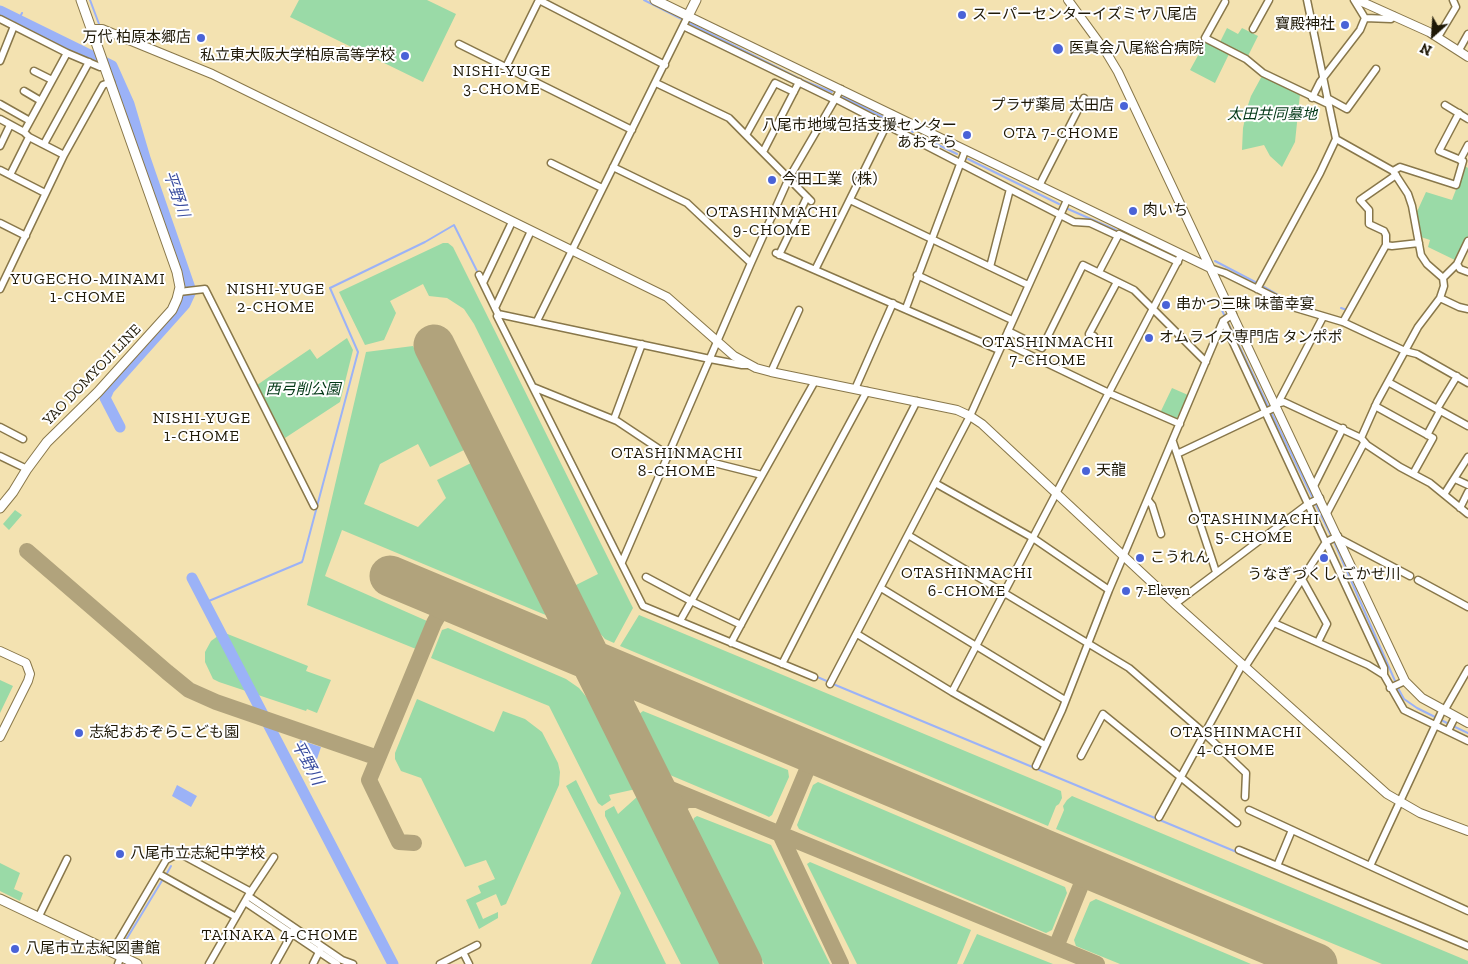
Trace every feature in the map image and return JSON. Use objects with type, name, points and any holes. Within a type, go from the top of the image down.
[{"type":"main road","points":[[81,0],[183,291]]},
{"type":"main road","points":[[656,0],[688,16],[696,0]]},
{"type":"main road","name":"YAO DOMYOJI LINE","points":[[0,508],[52,436],[98,392],[172,310],[183,291]]},
{"type":"main road","points":[[0,899],[112,952],[119,960],[137,964]]},
{"type":"street","points":[[506,67],[539,0],[664,64]]},
{"type":"street","points":[[1068,0],[1106,52],[1118,72],[1210,268],[1227,317],[1314,486],[1318,500],[1327,513],[1353,576],[1402,682],[1442,713],[1453,720],[1468,724]]},
{"type":"street","points":[[1253,29],[1269,0]]},
{"type":"street","points":[[1259,286],[1320,173],[1336,139],[1307,0]]},
{"type":"street","points":[[1354,0],[1365,18]]},
{"type":"street","points":[[1358,0],[1438,37],[1468,56]]},
{"type":"street","points":[[1438,37],[1456,7],[1453,0]]},
{"type":"street","points":[[1224,1],[1206,38],[1246,59],[1263,72],[1312,98],[1327,101],[1347,109],[1376,69]]},
{"type":"street","points":[[537,321],[688,16],[1039,186],[1067,200],[1120,232],[1180,259],[1259,286],[1296,308],[1343,322],[1405,351],[1417,354],[1468,383]]},
{"type":"street","points":[[1365,18],[1391,19],[1394,16]]},
{"type":"street","points":[[0,18],[67,53],[89,62],[103,62]]},
{"type":"street","points":[[1312,98],[1323,78],[1360,30],[1365,18]]},
{"type":"street","points":[[0,61],[14,26]]},
{"type":"street","points":[[683,26],[835,100],[1074,222],[1090,223],[1120,232]]},
{"type":"street","points":[[92,29],[102,29],[212,74],[666,297],[734,356],[749,365],[771,372],[957,410],[970,416],[982,424],[1243,666],[1386,794],[1399,803],[1420,813],[1468,831]]},
{"type":"street","points":[[1458,50],[1468,34]]},
{"type":"street","points":[[459,44],[632,130]]},
{"type":"street","points":[[10,174],[30,121],[67,53]]},
{"type":"street","points":[[44,144],[89,62]]},
{"type":"street","points":[[34,70],[52,80]]},
{"type":"street","points":[[0,289],[64,155],[103,85],[111,82]]},
{"type":"street","points":[[656,82],[729,118],[809,199],[778,254],[999,350]]},
{"type":"street","points":[[763,152],[799,82]]},
{"type":"street","points":[[746,135],[775,83],[794,92]]},
{"type":"street","points":[[622,562],[718,342],[750,263],[789,178],[840,89]]},
{"type":"street","points":[[24,91],[41,101]]},
{"type":"street","points":[[1039,186],[1084,98]]},
{"type":"street","points":[[0,104],[30,121]]},
{"type":"street","points":[[1445,105],[1468,118]]},
{"type":"street","points":[[1343,322],[1386,245],[1384,231],[1369,224],[1369,210],[1360,200],[1400,167],[1456,185],[1463,161],[1439,151],[1458,113]]},
{"type":"street","points":[[815,270],[892,114]]},
{"type":"street","points":[[0,120],[64,155]]},
{"type":"street","points":[[0,146],[10,125]]},
{"type":"street","points":[[1327,513],[1362,440],[1375,406],[1418,327],[1440,298],[1444,286],[1443,278],[1424,261],[1410,200],[1395,173],[1336,139]]},
{"type":"street","points":[[1460,160],[1468,145]]},
{"type":"street","points":[[906,308],[965,151]]},
{"type":"street","points":[[550,162],[602,188]]},
{"type":"street","points":[[613,167],[687,203],[750,263]]},
{"type":"street","points":[[0,170],[45,193]]},
{"type":"street","points":[[990,267],[1010,189]]},
{"type":"street","points":[[850,200],[1028,285]]},
{"type":"street","points":[[830,684],[970,416],[1067,200]]},
{"type":"street","points":[[483,283],[512,222]]},
{"type":"street","points":[[0,223],[26,236]]},
{"type":"street","points":[[497,311],[531,231]]},
{"type":"street","points":[[1099,272],[1120,232]]},
{"type":"street","points":[[1443,278],[1457,264],[1468,241]]},
{"type":"street","points":[[1386,245],[1419,243]]},
{"type":"street","points":[[952,692],[1180,259]]},
{"type":"street","points":[[1457,264],[1468,272]]},
{"type":"street","points":[[1008,331],[1042,348],[1083,265],[1134,290],[1206,362]]},
{"type":"street","points":[[479,275],[497,311],[497,316],[643,606],[814,677]]},
{"type":"street","points":[[917,275],[1012,320]]},
{"type":"street","points":[[1094,336],[1089,334],[1117,282]]},
{"type":"street","points":[[183,291],[205,289],[314,506]]},
{"type":"street","points":[[1440,298],[1468,309]]},
{"type":"street","points":[[855,389],[893,303]]},
{"type":"street","points":[[771,372],[799,310]]},
{"type":"street","points":[[497,311],[710,359],[749,365]]},
{"type":"street","points":[[1036,766],[1065,700],[1109,590],[1227,317]]},
{"type":"street","points":[[1227,317],[1273,407],[1273,428],[1384,668],[1384,674],[1390,688],[1404,710],[1468,741]]},
{"type":"street","points":[[1273,407],[1322,317]]},
{"type":"street","points":[[1003,342],[1180,424]]},
{"type":"street","points":[[614,419],[642,344]]},
{"type":"street","points":[[1427,435],[1457,376]]},
{"type":"street","points":[[680,622],[815,381]]},
{"type":"street","points":[[1388,382],[1468,426]]},
{"type":"street","points":[[533,387],[614,419],[668,455]]},
{"type":"street","points":[[732,643],[867,391]]},
{"type":"street","points":[[782,664],[917,401]]},
{"type":"street","points":[[1177,454],[1284,402],[1343,428],[1400,467],[1445,493],[1468,514]]},
{"type":"street","points":[[1375,406],[1433,438],[1413,474]]},
{"type":"street","points":[[1273,428],[1282,424]]},
{"type":"street","points":[[0,427],[23,439]]},
{"type":"street","points":[[1314,486],[1343,428]]},
{"type":"street","points":[[1278,438],[1287,434]]},
{"type":"street","points":[[1173,442],[1216,572]]},
{"type":"street","points":[[1283,449],[1292,445]]},
{"type":"street","points":[[0,456],[27,469]]},
{"type":"street","points":[[1288,461],[1298,457]]},
{"type":"street","points":[[1445,493],[1468,457]]},
{"type":"street","points":[[710,462],[762,475]]},
{"type":"street","points":[[1455,479],[1468,485]]},
{"type":"street","points":[[935,483],[1033,538],[1109,590]]},
{"type":"street","points":[[1460,508],[1468,492]]},
{"type":"street","points":[[1148,500],[1152,505],[1161,534]]},
{"type":"street","points":[[1176,604],[1308,504],[1318,500]]},
{"type":"street","points":[[908,535],[1129,668],[1204,733],[1246,773],[1245,797]]},
{"type":"street","points":[[1159,817],[1204,733],[1243,666],[1274,623],[1326,542],[1337,538],[1410,576]]},
{"type":"street","points":[[1336,564],[1346,560]]},
{"type":"street","points":[[646,576],[691,601],[741,625]]},
{"type":"street","points":[[1343,580],[1353,576]]},
{"type":"street","points":[[1302,579],[1327,624],[1318,642]]},
{"type":"street","points":[[1418,580],[1468,607]]},
{"type":"street","points":[[881,588],[1065,700]]},
{"type":"street","points":[[1274,623],[1384,674]]},
{"type":"street","points":[[1366,630],[1376,626]]},
{"type":"street","points":[[857,634],[952,692],[1045,745]]},
{"type":"street","points":[[0,651],[26,663],[30,674],[0,737]]},
{"type":"street","points":[[1370,866],[1435,725],[1468,669]]},
{"type":"street","points":[[1390,688],[1402,682]]},
{"type":"street","points":[[1081,756],[1103,714],[1237,823]]},
{"type":"street","points":[[1448,731],[1453,720]]},
{"type":"street","points":[[1249,810],[1468,910]]},
{"type":"street","points":[[1277,866],[1292,830]]},
{"type":"street","points":[[1239,850],[1468,946]]},
{"type":"street","points":[[112,952],[166,860],[179,853],[248,897],[293,931],[341,963],[353,964]]},
{"type":"street","points":[[209,964],[274,857]]},
{"type":"street","points":[[38,918],[67,859]]},
{"type":"street","points":[[159,874],[236,917]]},
{"type":"street","points":[[270,914],[276,922],[293,931]]},
{"type":"street","points":[[276,964],[293,931]]},
{"type":"street","points":[[440,964],[477,945]]},
{"type":"street","points":[[313,964],[320,949]]},
{"type":"street","points":[[464,952],[469,964]]},
{"type":"green space","points":[[299,0],[427,0],[456,14],[423,82],[290,17]]},
{"type":"green space","points":[[1227,28],[1238,34],[1242,28],[1258,36],[1247,58],[1219,44]]},
{"type":"green space","points":[[1206,41],[1229,54],[1215,83],[1190,70]]},
{"type":"green space","name":"太田共同墓地","points":[[1263,74],[1300,94],[1295,142],[1282,167],[1270,156],[1264,145],[1242,150],[1243,128],[1248,105]]},
{"type":"green space","points":[[1465,166],[1468,168],[1468,241],[1459,262],[1428,247],[1430,240],[1418,236],[1415,216],[1426,192],[1452,200]]},
{"type":"green space","points":[[443,243],[448,243],[453,247],[633,608],[614,643],[605,639],[596,629],[574,586],[598,574],[474,324],[464,309],[447,298],[429,296],[423,284],[390,301],[396,313],[384,340],[365,345],[339,292]]},
{"type":"green space","name":"西弓削公園","points":[[347,338],[353,350],[340,402],[285,438],[257,385],[310,349],[317,359]]},
{"type":"green space","points":[[413,346],[464,450],[430,467],[418,444],[380,464],[364,504],[418,527],[446,498],[437,480],[473,462],[548,616],[342,530],[325,576],[427,621],[416,649],[307,605],[366,352]]},
{"type":"green space","points":[[1172,388],[1188,395],[1176,420],[1160,413]]},
{"type":"green space","points":[[15,510],[22,515],[9,530],[3,524]]},
{"type":"green space","points":[[639,615],[1061,791],[1062,798],[1056,806],[1048,826],[620,646]]},
{"type":"green space","points":[[448,628],[566,679],[579,688],[589,700],[636,789],[609,795],[611,800],[602,806],[598,803],[549,706],[431,658],[442,630]]},
{"type":"green space","points":[[222,633],[308,666],[306,671],[331,680],[317,713],[307,709],[306,711],[213,679],[205,662],[205,652],[211,641]]},
{"type":"green space","points":[[0,680],[13,686],[0,713]]},
{"type":"green space","points":[[417,699],[494,732],[503,711],[525,719],[542,732],[558,763],[560,772],[559,785],[506,904],[501,906],[496,894],[476,903],[483,919],[498,912],[498,918],[479,929],[466,900],[481,893],[478,886],[495,879],[486,860],[465,867],[421,778],[401,771],[395,759],[395,753]]},
{"type":"green space","points":[[643,711],[788,770],[789,777],[772,815],[769,817],[670,775],[639,714]]},
{"type":"green space","points":[[576,780],[666,964],[591,964],[621,893],[566,786]]},
{"type":"green space","points":[[818,782],[1065,887],[1067,893],[1052,930],[1046,933],[799,829],[797,825],[813,785]]},
{"type":"green space","points":[[638,796],[724,964],[681,964],[605,816],[605,811],[614,806],[618,814]]},
{"type":"green space","points":[[1072,796],[1468,961],[1468,964],[1382,964],[1056,829],[1064,810],[1063,806]]},
{"type":"green space","points":[[697,816],[771,845],[830,964],[764,964],[693,822]]},
{"type":"green space","points":[[810,862],[971,930],[957,964],[857,964],[807,864]]},
{"type":"green space","points":[[0,863],[20,873],[14,889],[23,893],[20,901],[0,891]]},
{"type":"green space","points":[[1096,899],[1251,964],[1120,964],[1076,946],[1074,940],[1090,902]]},
{"type":"green space","points":[[977,934],[1053,964],[963,964]]},
{"type":"water","points":[[300,740],[321,747],[317,759],[296,753]]},
{"type":"water","points":[[177,785],[197,796],[191,807],[172,796]]},
{"type":"waterway","points":[[90,0],[99,24]]},
{"type":"waterway","points":[[644,0],[802,80],[832,92]]},
{"type":"waterway","name":"平野川","points":[[0,11],[112,66],[129,104],[145,158],[191,291],[185,304],[109,389],[105,398],[120,427]]},
{"type":"waterway","points":[[18,21],[22,13]]},
{"type":"waterway","points":[[843,97],[883,117]]},
{"type":"waterway","points":[[894,123],[913,132]]},
{"type":"waterway","points":[[924,138],[957,154]]},
{"type":"waterway","points":[[968,159],[1059,204]]},
{"type":"waterway","points":[[1068,209],[1116,230]]},
{"type":"waterway","points":[[204,603],[302,562],[358,352],[330,288],[425,242],[454,225],[478,273]]},
{"type":"waterway","points":[[1215,261],[1257,283]]},
{"type":"waterway","points":[[1261,285],[1287,300]]},
{"type":"waterway","points":[[1217,300],[1269,408]]},
{"type":"waterway","points":[[1341,308],[1347,310]]},
{"type":"waterway","points":[[1313,316],[1319,318]]},
{"type":"waterway","points":[[501,317],[536,386]]},
{"type":"waterway","points":[[539,393],[616,545]]},
{"type":"waterway","points":[[1271,412],[1335,544],[1404,699],[1417,708],[1449,724]]},
{"type":"waterway","name":"平野川","points":[[192,578],[393,964]]},
{"type":"waterway","points":[[815,676],[829,682]]},
{"type":"waterway","points":[[833,684],[1239,853]]},
{"type":"waterway","points":[[1453,726],[1468,733]]},
{"type":"waterway","points":[[166,875],[171,866]]},
{"type":"waterway","points":[[121,948],[163,879]]},
{"type":"taxiway","points":[[27,551],[189,690],[216,702],[378,758]]},
{"type":"taxiway","points":[[414,843],[399,842],[369,780],[434,623],[438,616],[445,611],[462,607]]},
{"type":"taxiway","points":[[814,753],[780,834],[841,964]]},
{"type":"taxiway","points":[[651,781],[1097,964]]},
{"type":"taxiway","points":[[673,825],[676,811],[680,804],[687,800],[696,800]]},
{"type":"taxiway","points":[[1056,947],[1088,868]]},
{"type":"runway","points":[[434,345],[742,964]]},
{"type":"runway","points":[[390,576],[1317,964]]},
{"type":"place","name":"スーパーセンターイズミヤ八尾店","points":[[962,15]]},
{"type":"place","name":"寶殿神社","points":[[1345,25]]},
{"type":"place","name":"万代 柏原本郷店","points":[[201,38]]},
{"type":"place","name":"医真会八尾総合病院","points":[[1058,49]]},
{"type":"place","name":"私立東大阪大学柏原高等学校","points":[[405,56]]},
{"type":"place","name":"プラザ薬局 太田店","points":[[1124,106]]},
{"type":"place","name":"八尾市地域包括支援センター あおぞら","points":[[967,135]]},
{"type":"place","name":"今田工業（株）","points":[[772,180]]},
{"type":"place","name":"肉いち","points":[[1133,211]]},
{"type":"place","name":"串かつ三昧 味蕾幸宴","points":[[1166,305]]},
{"type":"place","name":"オムライス専門店 タンポポ","points":[[1149,338]]},
{"type":"place","name":"天龍","points":[[1086,471]]},
{"type":"place","name":"こうれん","points":[[1140,558]]},
{"type":"place","name":"うなぎづくし ごかせ川","points":[[1324,558]]},
{"type":"place","name":"7-Eleven","points":[[1126,591]]},
{"type":"place","name":"志紀おおぞらこども園","points":[[79,733]]},
{"type":"place","name":"八尾市立志紀中学校","points":[[120,854]]},
{"type":"place","name":"八尾市立志紀図書館","points":[[15,949]]},
{"type":"district","name":"NISHI-YUGE 3-CHOME","points":[[502,80]]},
{"type":"district","name":"OTA 7-CHOME","points":[[1061,133]]},
{"type":"district","name":"OTASHINMACHI 9-CHOME","points":[[772,221]]},
{"type":"district","name":"YUGECHO-MINAMI 1-CHOME","points":[[88,288]]},
{"type":"district","name":"NISHI-YUGE 2-CHOME","points":[[276,298]]},
{"type":"district","name":"OTASHINMACHI 7-CHOME","points":[[1048,351]]},
{"type":"district","name":"NISHI-YUGE 1-CHOME","points":[[202,427]]},
{"type":"district","name":"OTASHINMACHI 8-CHOME","points":[[677,462]]},
{"type":"district","name":"OTASHINMACHI 5-CHOME","points":[[1254,528]]},
{"type":"district","name":"OTASHINMACHI 6-CHOME","points":[[967,582]]},
{"type":"district","name":"OTASHINMACHI 4-CHOME","points":[[1236,741]]},
{"type":"district","name":"TAINAKA 4-CHOME","points":[[280,935]]}]
